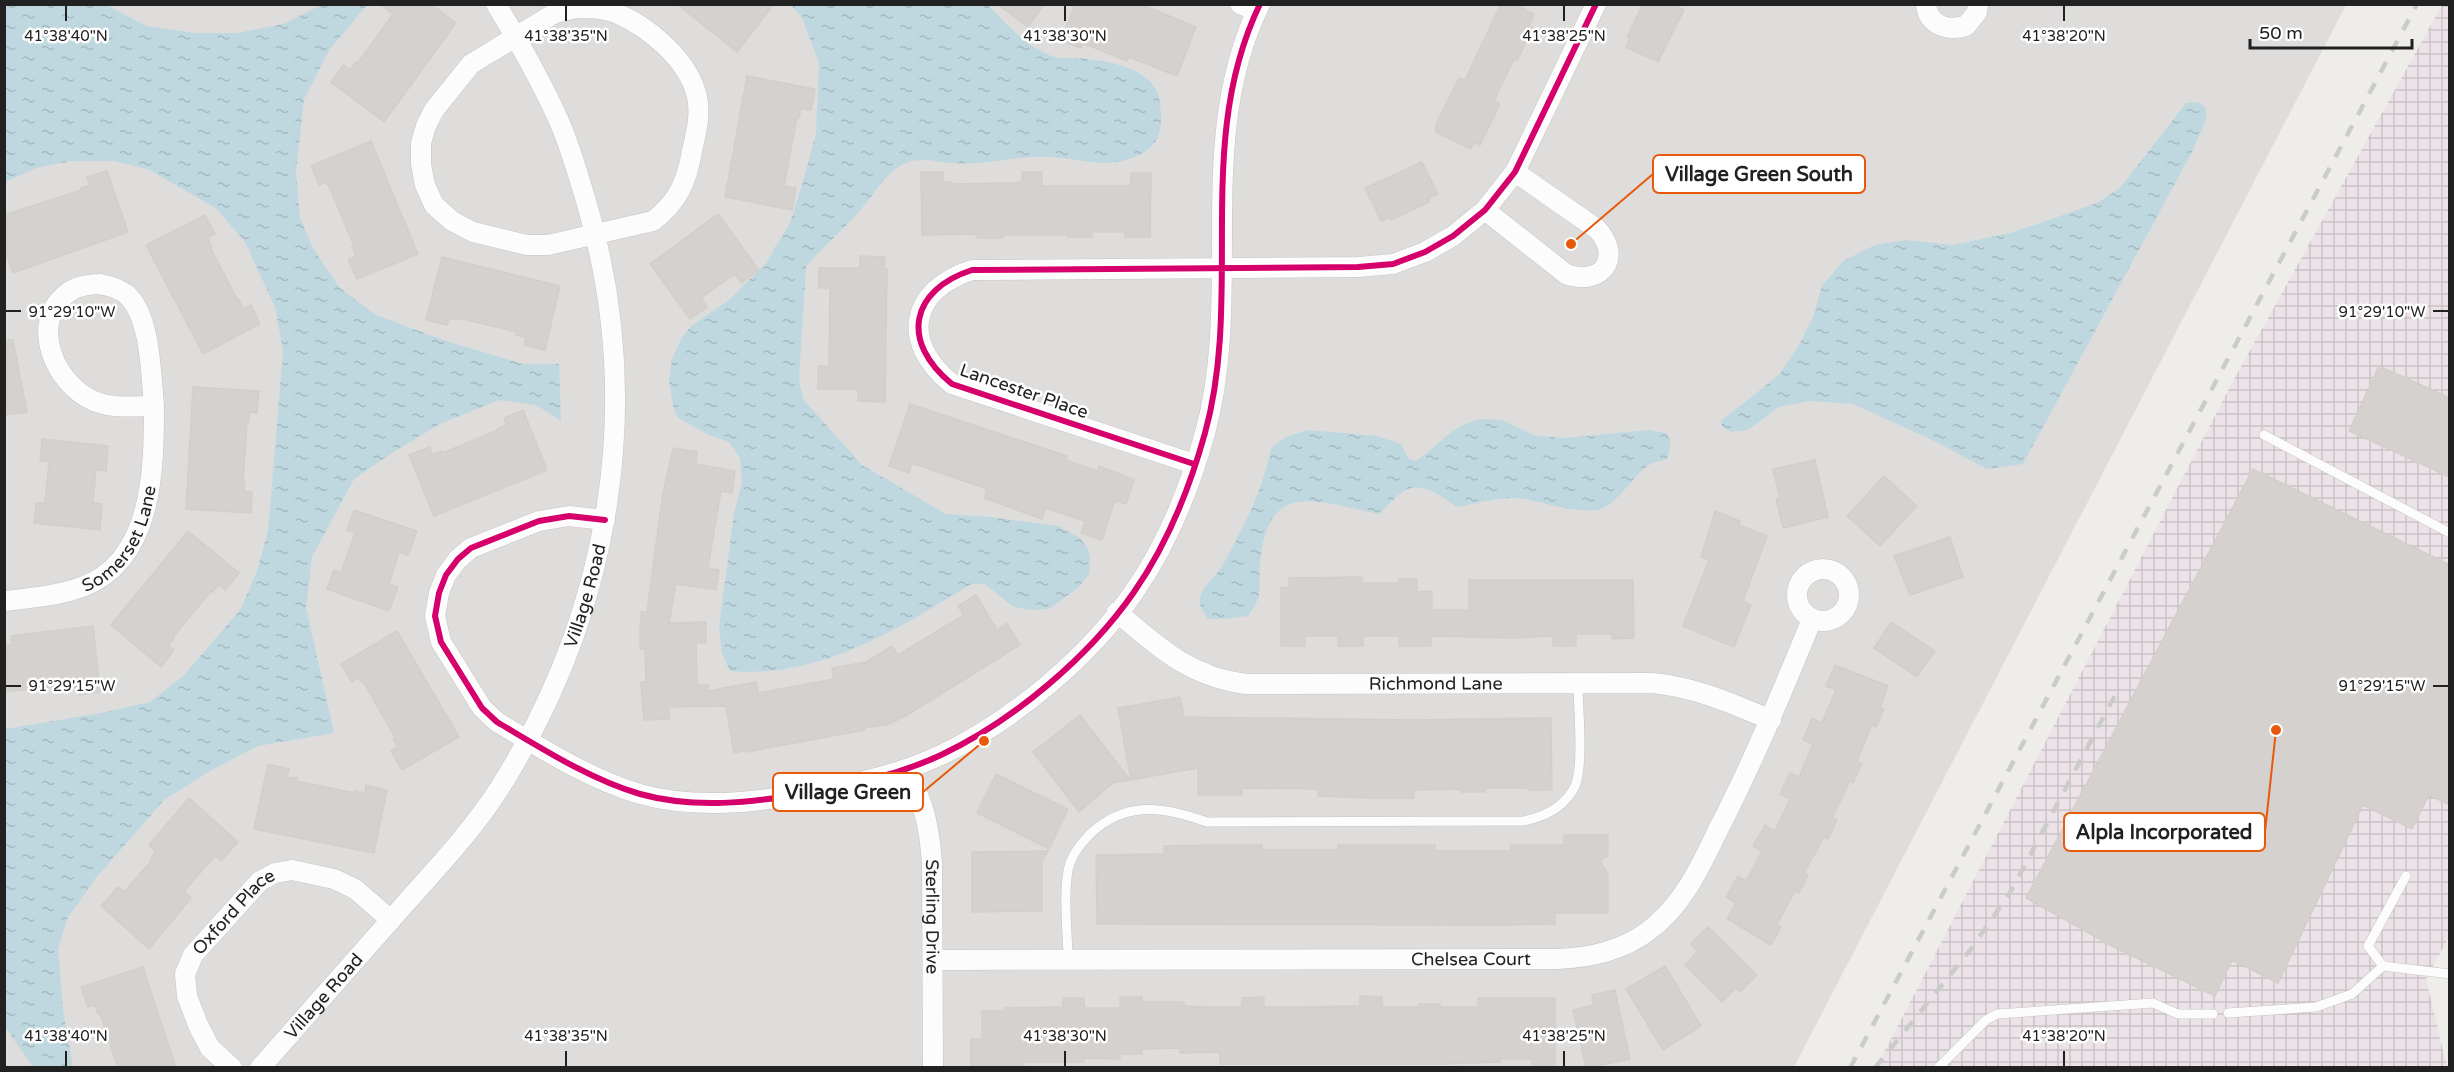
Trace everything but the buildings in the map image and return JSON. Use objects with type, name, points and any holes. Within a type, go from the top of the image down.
[{"type":"street","name":"Village Road","points":[[260,1068],[459,842],[497,791],[528,740],[556,684],[577,631],[597,561],[613,460],[616,393],[605,277],[580,178],[559,122],[496,4]]},
{"type":"street","name":"Lancester Place","points":[[1194,464],[952,384],[937,372],[924,355],[919,334],[920,315],[926,300],[952,276],[972,270],[1222,270],[1358,267],[1394,264],[1425,252],[1453,236],[1485,210],[1515,172],[1596,4]]},
{"type":"street","points":[[1926,4],[1930,18],[1938,25],[1947,28],[1966,26],[1972,20],[1978,4]]},
{"type":"street","points":[[605,520],[569,516],[549,519],[471,548],[458,559],[446,575],[439,593],[435,616],[441,642],[482,708],[497,722],[606,782],[641,794],[676,801],[713,804],[784,797],[868,781],[940,756],[1005,719],[1070,664],[1103,631],[1133,593],[1175,515],[1205,434],[1213,394],[1221,322],[1221,176],[1224,130],[1252,7]]},
{"type":"street","points":[[576,8],[595,8],[633,21],[673,53],[684,66],[697,98],[698,119],[688,175],[680,194],[667,210],[653,220],[596,235],[548,245],[527,245],[473,232],[452,221],[434,205],[425,185],[421,164],[421,143],[434,110],[471,64],[555,13],[576,8]]},
{"type":"street","points":[[1485,210],[1566,274],[1579,279],[1590,277],[1600,272],[1608,262],[1609,249],[1604,237],[1597,229],[1515,172]]},
{"type":"street","name":"Somerset Lane","points":[[4,601],[54,595],[84,586],[106,573],[125,555],[139,534],[147,505],[154,432],[153,406],[151,365],[142,319],[136,306],[114,287],[100,284],[82,285],[69,292],[58,302],[51,315],[49,329],[50,346],[55,364],[65,380],[77,392],[94,401],[112,406],[153,406]]},
{"type":"street","name":"Richmond Lane","points":[[1117,612],[1180,663],[1227,681],[1246,684],[1652,683],[1679,686],[1707,694],[1771,720]]},
{"type":"street","name":"Chelsea Court","points":[[933,960],[1557,959],[1604,953],[1647,933],[1685,895],[1750,769],[1812,619]]},
{"type":"street","name":"Sterling Drive","points":[[906,768],[923,804],[929,831],[932,863],[933,1068]]},
{"type":"street","name":"Oxford Place","points":[[232,1068],[210,1048],[198,1025],[187,996],[185,974],[193,955],[260,881],[275,873],[292,870],[334,879],[355,889],[391,920]]},
{"type":"lane","points":[[2264,435],[2450,534]]},
{"type":"lane","points":[[1068,960],[1067,881],[1070,863],[1079,845],[1108,819],[1129,811],[1151,808],[1173,811],[1207,822],[1523,821],[1539,818],[1565,800],[1575,785],[1578,764],[1578,684]]},
{"type":"lane","points":[[2406,876],[2368,946],[2383,966],[2450,974]]},
{"type":"lane","points":[[2228,1013],[2316,1007],[2352,994],[2383,966]]},
{"type":"lane","points":[[1938,1068],[1986,1020],[1997,1014],[2153,1003],[2178,1014],[2213,1014]]},
{"type":"shaded area","points":[[5,5],[2346,5],[1794,1067],[5,1068]]},
{"type":"shaded area","points":[[2442,5],[2449,5],[2450,935],[2426,979],[2447,1067],[1876,1068],[2233,381]]},
{"type":"water","points":[[4,5],[107,5],[146,26],[195,33],[237,33],[283,24],[321,5],[367,5],[330,49],[304,99],[296,172],[300,218],[314,250],[340,288],[376,315],[446,341],[523,364],[559,364],[561,421],[536,405],[499,400],[440,424],[354,479],[312,557],[306,607],[334,733],[258,746],[210,771],[164,800],[95,879],[67,919],[58,949],[63,1010],[73,1067],[33,1067],[5,1027],[5,729],[101,713],[150,702],[184,675],[240,610],[256,574],[268,531],[283,351],[275,307],[245,242],[217,209],[150,170],[114,161],[72,161],[36,168],[5,182]]},
{"type":"water","points":[[791,5],[988,5],[1018,35],[1045,53],[1058,58],[1078,58],[1118,65],[1138,72],[1153,85],[1159,96],[1160,125],[1156,141],[1149,149],[1127,160],[1115,162],[1038,157],[964,164],[923,160],[906,163],[887,177],[855,216],[806,267],[799,379],[803,399],[862,465],[946,514],[1058,526],[1080,538],[1088,549],[1090,558],[1089,574],[1078,588],[1049,609],[1029,610],[1012,606],[985,584],[971,584],[887,633],[826,659],[795,667],[763,671],[730,671],[722,653],[719,626],[734,514],[742,481],[740,458],[729,442],[709,435],[678,418],[673,406],[669,380],[672,359],[681,339],[691,326],[729,300],[766,263],[790,223],[816,134],[819,63],[802,18]]},
{"type":"water","points":[[2198,102],[2206,108],[2206,120],[2192,152],[2023,464],[1987,469],[1932,440],[1853,404],[1809,401],[1779,407],[1748,430],[1731,432],[1722,427],[1721,421],[1779,375],[1799,345],[1813,317],[1822,286],[1843,261],[1875,245],[1906,240],[1953,245],[2014,232],[2097,203],[2120,188],[2186,103]]},
{"type":"water","points":[[1480,419],[1502,420],[1536,436],[1565,438],[1649,430],[1666,433],[1670,439],[1670,449],[1667,459],[1655,462],[1643,469],[1618,497],[1604,508],[1597,510],[1569,509],[1515,498],[1456,507],[1434,492],[1421,488],[1408,489],[1401,493],[1379,514],[1317,502],[1300,502],[1285,507],[1273,518],[1265,536],[1260,564],[1259,596],[1248,616],[1208,619],[1200,604],[1201,594],[1221,568],[1244,525],[1263,480],[1271,448],[1286,437],[1308,430],[1377,436],[1401,444],[1408,458],[1416,461],[1451,432]]},
{"type":"railway","points":[[1850,1068],[2417,4]]},
{"type":"railway","points":[[1875,1068],[1971,949],[2011,891],[2119,688]]},
{"type":"cycle path","points":[[605,520],[569,516],[539,521],[471,548],[458,559],[446,575],[439,593],[435,616],[441,642],[482,708],[497,722],[603,780],[640,794],[681,802],[744,802],[806,793],[875,778],[925,762],[968,741],[1022,706],[1048,685],[1095,640],[1134,592],[1167,536],[1192,474],[1205,433],[1216,380],[1221,326],[1223,163],[1229,109],[1240,56],[1260,4]]},
{"type":"cycle path","points":[[1194,464],[952,384],[935,368],[924,351],[919,335],[919,319],[925,304],[935,290],[951,279],[972,270],[1358,267],[1393,264],[1425,252],[1453,236],[1485,210],[1515,172],[1596,4]]},
{"type":"place","name":"Village Green South","points":[[1571,244]]},
{"type":"place","name":"Alpla Incorporated","points":[[2276,730]]},
{"type":"place","name":"Village Green","points":[[984,741]]}]
